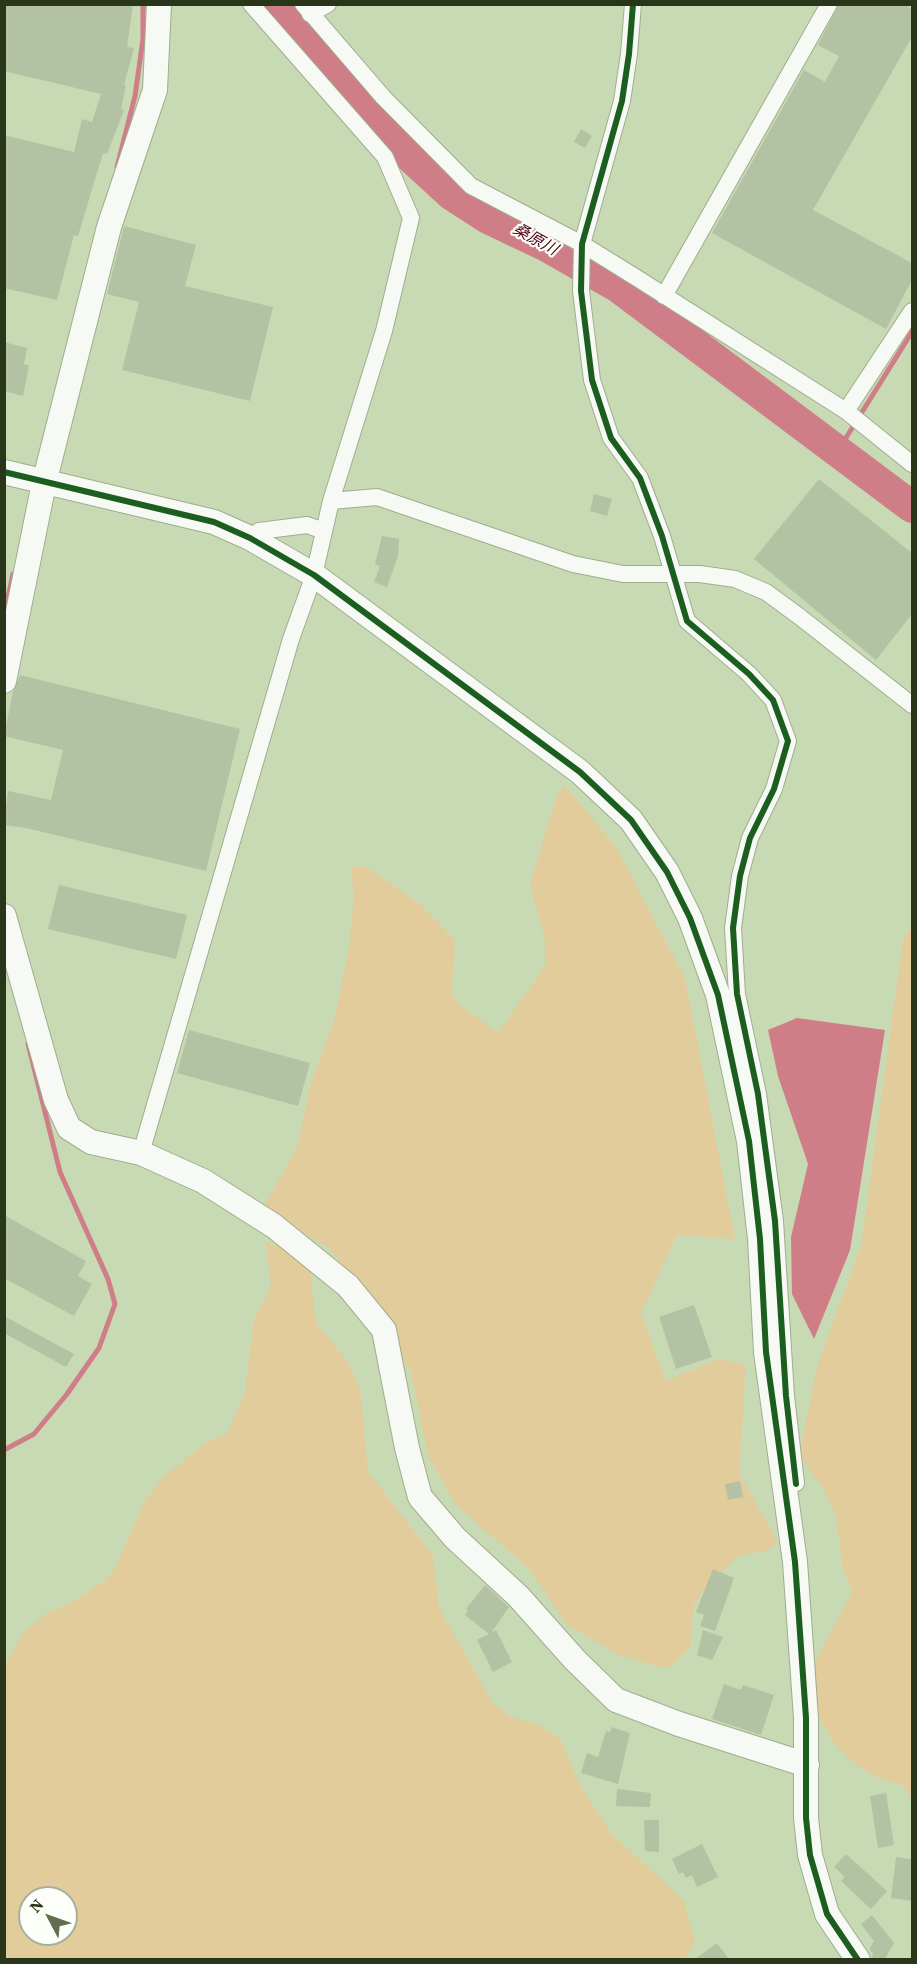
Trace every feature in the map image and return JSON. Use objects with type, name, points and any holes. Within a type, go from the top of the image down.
[{"type":"street","points":[[4,681],[44,483],[109,227],[155,90],[159,4]]},
{"type":"street","points":[[141,1153],[291,639],[314,574],[331,501],[384,331],[411,218],[385,157],[251,4]]},
{"type":"street","points":[[328,4],[306,9],[383,97],[471,186],[582,244],[846,411],[912,464]]},
{"type":"street","points":[[633,4],[630,54],[622,101],[582,244],[581,291],[592,380],[611,438],[640,478],[662,536],[687,621],[749,674],[773,700],[788,741],[774,789],[750,838],[740,876],[733,928],[737,994],[758,1094],[775,1221],[786,1396],[797,1493],[790,1515]]},
{"type":"street","points":[[664,296],[829,4]]},
{"type":"street","points":[[846,411],[912,311]]},
{"type":"street","points":[[13,474],[214,522],[250,538],[314,574],[580,772],[632,820],[667,872],[690,918],[718,995],[732,1052],[749,1141],[760,1239],[766,1352],[790,1515],[807,1765],[806,1818],[810,1855],[827,1914],[858,1959]]},
{"type":"street","points":[[331,501],[377,497],[573,564],[623,574],[700,574],[735,579],[766,592],[912,705]]},
{"type":"street","points":[[250,538],[259,531],[307,525],[324,531]]},
{"type":"street","points":[[4,916],[56,1100],[69,1128],[91,1142],[141,1153],[203,1181],[274,1226],[348,1286],[384,1330],[407,1448],[420,1497],[455,1538],[518,1596],[575,1660],[616,1700],[679,1724],[807,1765]]},
{"type":"shaded area","points":[[564,785],[616,847],[685,978],[735,1239],[677,1235],[641,1313],[666,1381],[719,1359],[746,1365],[739,1473],[778,1542],[768,1550],[739,1556],[701,1593],[694,1605],[690,1648],[670,1667],[656,1666],[617,1654],[567,1625],[529,1569],[456,1505],[428,1456],[411,1372],[355,1281],[330,1249],[263,1208],[298,1146],[310,1086],[334,1021],[349,948],[354,893],[350,868],[363,865],[386,880],[419,903],[455,940],[452,994],[460,1005],[498,1033],[545,966],[545,940],[530,884],[556,798]]},
{"type":"shaded area","points":[[912,927],[912,1798],[902,1785],[875,1777],[853,1762],[835,1744],[820,1719],[812,1692],[815,1662],[852,1592],[843,1568],[835,1513],[823,1488],[799,1455],[818,1363],[861,1247],[903,939]]},
{"type":"shaded area","points":[[797,1018],[885,1030],[850,1250],[814,1339],[792,1294],[791,1237],[808,1164],[778,1076],[768,1030]]},
{"type":"shaded area","points":[[266,1242],[302,1255],[310,1267],[316,1323],[349,1363],[360,1389],[368,1472],[433,1555],[439,1608],[492,1702],[513,1718],[538,1724],[560,1738],[580,1785],[611,1833],[684,1901],[695,1941],[685,1960],[5,1960],[5,1666],[22,1634],[46,1613],[71,1603],[104,1581],[114,1570],[146,1499],[164,1477],[205,1443],[227,1434],[245,1393],[254,1320],[271,1285]]},
{"type":"building","points":[[4,4],[133,4],[127,47],[134,48],[124,85],[126,85],[121,109],[124,110],[107,154],[103,153],[78,236],[74,235],[57,300],[4,288],[4,135],[74,152],[82,119],[92,122],[101,94],[4,71]]},
{"type":"building","points":[[839,4],[904,4],[912,9],[912,37],[813,210],[912,263],[912,280],[886,329],[712,233],[804,70],[825,82],[839,56],[818,45]]},
{"type":"building","points":[[581,129],[592,136],[585,148],[574,142]]},
{"type":"building","points":[[124,226],[196,245],[185,286],[273,307],[250,401],[122,370],[139,302],[107,294]]},
{"type":"building","points":[[4,342],[27,348],[24,364],[29,366],[23,396],[4,391]]},
{"type":"building","points":[[819,479],[912,553],[912,614],[876,660],[754,559]]},
{"type":"building","points":[[594,494],[612,499],[607,516],[590,511]]},
{"type":"building","points":[[382,536],[399,539],[398,556],[387,587],[374,582],[380,566],[375,564]]},
{"type":"building","points":[[20,675],[240,729],[206,871],[26,828],[4,825],[8,791],[51,800],[63,750],[4,736],[13,692]]},
{"type":"building","points":[[59,885],[187,915],[176,959],[48,929]]},
{"type":"building","points":[[189,1030],[310,1063],[298,1106],[177,1073]]},
{"type":"building","points":[[4,1215],[86,1261],[78,1276],[92,1284],[74,1316],[4,1278]]},
{"type":"building","points":[[694,1305],[712,1357],[676,1369],[659,1317]]},
{"type":"building","points":[[4,1316],[74,1354],[66,1367],[4,1333]]},
{"type":"building","points":[[740,1481],[743,1497],[728,1500],[725,1484]]},
{"type":"building","points":[[713,1569],[734,1578],[715,1631],[700,1626],[704,1615],[696,1612]]},
{"type":"building","points":[[485,1585],[509,1607],[491,1633],[496,1630],[512,1662],[493,1672],[477,1640],[489,1634],[465,1615],[468,1610],[466,1609]]},
{"type":"building","points":[[703,1630],[723,1637],[712,1660],[697,1655]]},
{"type":"building","points":[[724,1684],[741,1690],[743,1685],[774,1695],[761,1735],[712,1719]]},
{"type":"building","points":[[612,1727],[630,1733],[618,1784],[581,1773],[587,1753],[598,1757],[606,1731],[610,1732]]},
{"type":"building","points":[[617,1789],[651,1793],[650,1807],[616,1806]]},
{"type":"building","points":[[886,1793],[894,1845],[878,1848],[870,1796]]},
{"type":"building","points":[[644,1820],[659,1820],[659,1852],[645,1851]]},
{"type":"building","points":[[702,1844],[718,1877],[697,1887],[692,1875],[686,1878],[683,1872],[679,1874],[672,1859]]},
{"type":"building","points":[[846,1854],[887,1891],[871,1909],[841,1881],[845,1877],[834,1867]]},
{"type":"building","points":[[896,1857],[912,1859],[912,1901],[891,1898]]},
{"type":"building","points":[[872,1915],[894,1943],[885,1959],[872,1959],[873,1953],[869,1950],[874,1941],[861,1924]]},
{"type":"building","points":[[717,1943],[729,1959],[695,1959]]},
{"type":"waterway","points":[[117,167],[135,96],[143,39],[143,4]]},
{"type":"waterway","name":"桑原川","points":[[274,4],[390,138],[451,194],[488,218],[547,246],[617,286],[912,507]]},
{"type":"waterway","points":[[839,449],[912,332]]},
{"type":"waterway","points":[[4,616],[13,574]]},
{"type":"waterway","points":[[4,1450],[34,1434],[67,1394],[99,1348],[115,1304],[108,1279],[60,1172],[28,1044]]},
{"type":"cycle path","points":[[633,4],[622,101],[582,244],[581,291],[592,380],[611,438],[640,478],[662,536],[687,621],[749,674],[773,700],[788,741],[774,789],[750,838],[740,876],[733,928],[737,994],[758,1094],[775,1221],[786,1396],[796,1484]]},
{"type":"cycle path","points":[[4,472],[214,522],[250,538],[314,575],[580,772],[631,820],[667,872],[690,918],[718,995],[749,1141],[760,1239],[766,1352],[795,1562],[806,1718],[806,1818],[810,1855],[827,1914],[858,1960]]}]
